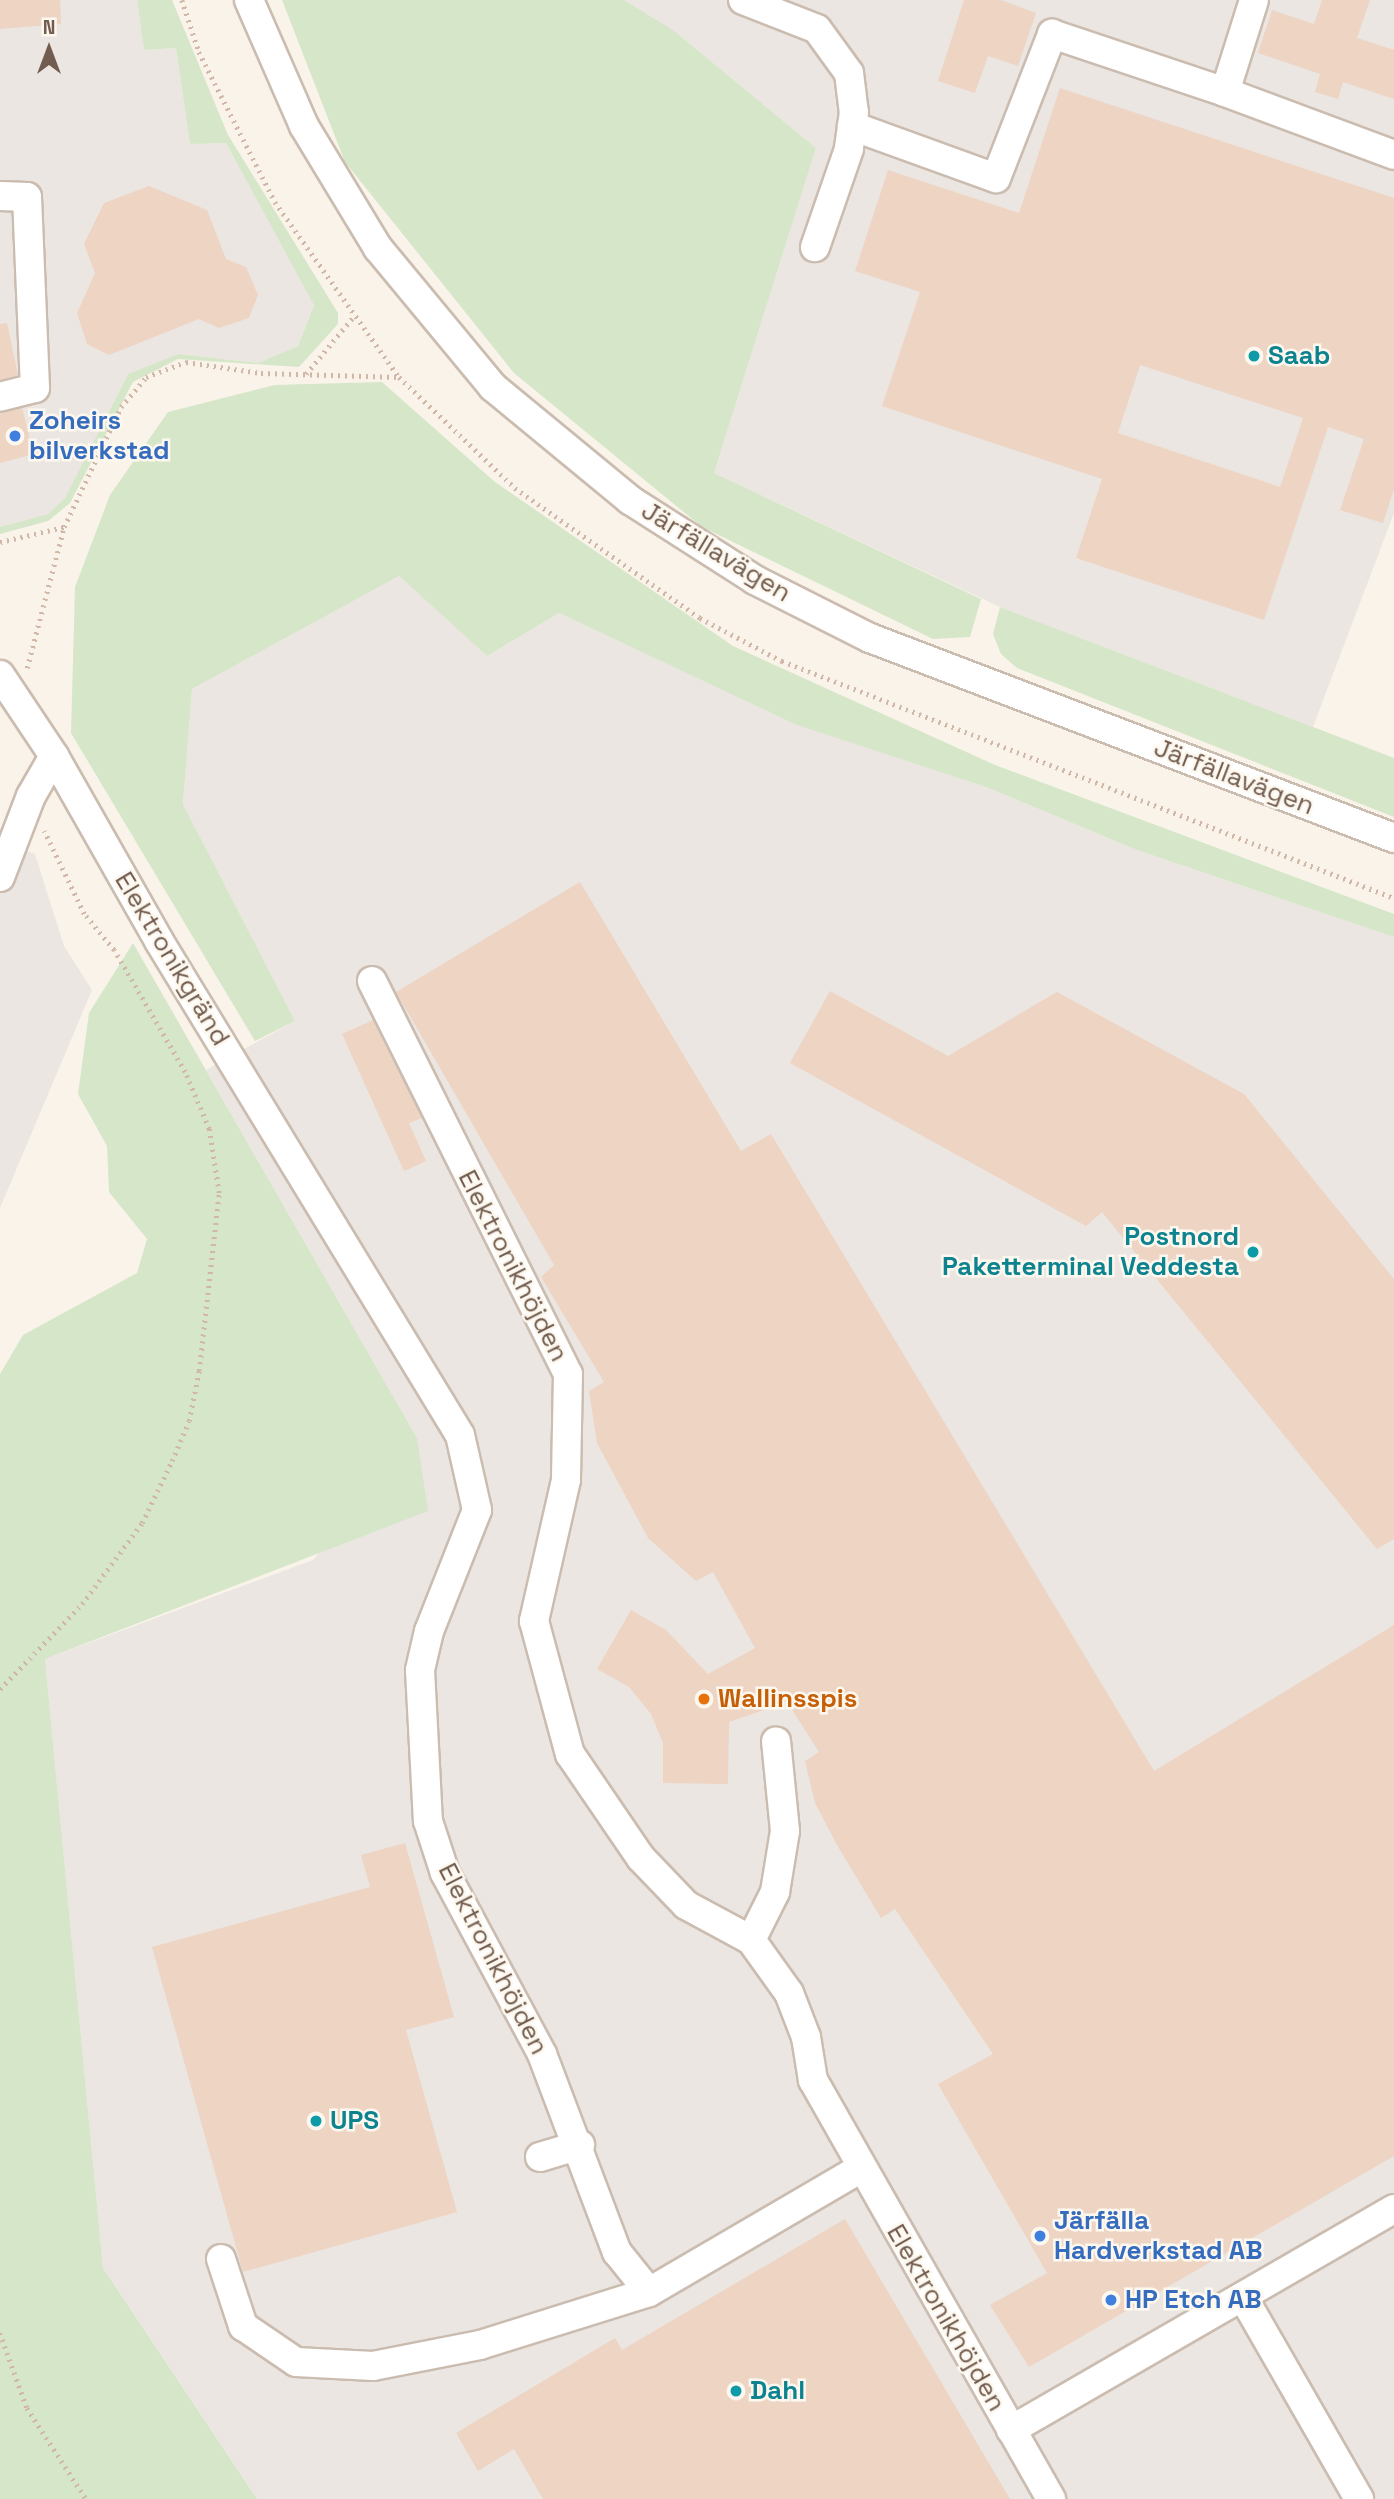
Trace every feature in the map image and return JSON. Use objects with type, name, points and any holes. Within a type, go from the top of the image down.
[{"type":"street","name":"Järfällavägen","points":[[249,0],[304,126],[378,248],[493,387],[630,500],[755,580],[870,638],[1394,838]]},
{"type":"street","points":[[743,0],[817,29],[836,48],[849,73],[852,126],[815,247]]},
{"type":"street","points":[[1225,93],[1254,0]]},
{"type":"street","points":[[852,126],[996,178],[1052,34],[1394,155]]},
{"type":"street","points":[[0,196],[27,197],[35,388],[0,397]]},
{"type":"street","name":"Elektronikgränd","points":[[5,683],[54,756],[159,941],[294,1160]]},
{"type":"street","points":[[0,877],[31,796],[54,756]]},
{"type":"street","name":"Elektronikhöjden","points":[[372,981],[568,1374],[566,1480],[534,1621],[570,1754],[641,1858],[686,1905],[751,1940],[789,1993],[806,2037],[813,2080],[860,2168],[1051,2499]]},
{"type":"street","name":"Elektronikhöjden","points":[[294,1160],[460,1435],[473,1474],[477,1510],[429,1631],[420,1670],[428,1821],[445,1873],[542,2054],[580,2145],[617,2252],[649,2292]]},
{"type":"street","points":[[751,1940],[775,1892],[785,1832],[776,1741]]},
{"type":"street","points":[[540,2157],[580,2145]]},
{"type":"street","points":[[221,2259],[243,2326],[296,2362],[386,2364],[480,2345],[649,2292],[860,2168]]},
{"type":"street","name":"Elektronikhöjden","points":[[1011,2431],[1394,2209]]},
{"type":"street","points":[[1243,2297],[1359,2499]]},
{"type":"path","points":[[306,374],[354,316]]},
{"type":"path","points":[[5,683],[26,674],[64,527],[121,407],[146,377],[186,362],[306,374],[399,377]]},
{"type":"path","points":[[0,542],[64,527]]},
{"type":"path","points":[[0,1689],[82,1604],[142,1523],[172,1461],[189,1421],[199,1371],[219,1193],[209,1129],[185,1072],[114,950],[84,914],[59,870],[31,796]]},
{"type":"path","points":[[0,2333],[27,2408],[86,2499]]},
{"type":"shaded area","points":[[0,0],[137,0],[144,50],[176,48],[190,144],[226,143],[314,304],[298,346],[258,363],[178,354],[128,374],[65,498],[48,514],[0,527]]},
{"type":"shaded area","points":[[624,0],[1394,0],[1394,513],[1313,727],[1000,607],[714,473],[816,148],[673,30]]},
{"type":"shaded area","points":[[399,576],[487,656],[559,613],[798,725],[986,787],[1137,850],[1394,937],[1394,2499],[257,2499],[103,2268],[45,1659],[313,1560],[417,1438],[206,1070],[295,1021],[183,804],[192,689]]},
{"type":"shaded area","points":[[0,841],[35,854],[64,946],[92,990],[0,1208]]},
{"type":"green space","points":[[137,0],[172,0],[228,135],[338,313],[338,324],[299,367],[178,359],[133,382],[70,503],[48,521],[0,534],[0,527],[48,514],[65,498],[128,374],[178,354],[258,363],[298,346],[314,305],[226,143],[190,144],[176,48],[144,50]]},
{"type":"green space","points":[[282,0],[624,0],[673,30],[816,148],[714,473],[981,599],[970,637],[933,639],[702,527],[514,373],[345,162]]},
{"type":"green space","points":[[382,382],[495,482],[733,646],[995,765],[1394,914],[1394,937],[1137,850],[986,787],[797,725],[559,613],[487,656],[399,576],[192,689],[183,804],[295,1021],[255,1041],[71,733],[75,587],[110,495],[168,412],[275,385]]},
{"type":"green space","points":[[1000,607],[1394,758],[1394,817],[1017,668],[1001,654],[993,634]]},
{"type":"green space","points":[[133,943],[417,1438],[428,1511],[45,1659],[103,2268],[257,2499],[0,2499],[0,1374],[23,1335],[137,1273],[147,1239],[109,1192],[107,1146],[78,1094],[89,1013]]},
{"type":"building","points":[[0,0],[60,0],[61,24],[0,29]]},
{"type":"building","points":[[964,0],[1001,0],[1036,13],[1018,66],[988,56],[975,93],[938,81]]},
{"type":"building","points":[[1322,0],[1370,0],[1357,38],[1394,50],[1394,99],[1343,82],[1338,99],[1315,92],[1320,74],[1258,53],[1272,10],[1314,24]]},
{"type":"building","name":"Saab","points":[[1060,88],[1394,198],[1394,489],[1383,523],[1340,510],[1364,439],[1328,427],[1264,620],[1076,558],[1102,479],[882,406],[920,292],[855,271],[888,170],[1019,213]],"holes":[[[1140,365],[1303,418],[1280,487],[1118,433]]]},
{"type":"building","points":[[149,186],[207,210],[226,259],[246,267],[258,295],[249,318],[219,328],[199,319],[109,355],[87,344],[77,313],[95,273],[84,244],[104,203]]},
{"type":"building","points":[[7,323],[18,375],[0,380],[0,324]]},
{"type":"building","name":"Zoheirs bilverkstad","points":[[22,408],[34,454],[0,463],[0,413]]},
{"type":"building","points":[[580,882],[741,1151],[771,1134],[1154,1771],[1394,1625],[1394,2156],[1029,2367],[990,2305],[1047,2273],[938,2084],[993,2054],[895,1909],[881,1918],[837,1845],[815,1803],[805,1761],[819,1752],[787,1702],[729,1722],[728,1784],[663,1783],[663,1743],[651,1714],[629,1687],[597,1669],[631,1610],[666,1630],[708,1674],[755,1648],[713,1572],[696,1581],[648,1538],[597,1443],[589,1391],[604,1382],[541,1277],[554,1265],[396,992]]},
{"type":"building","name":"Postnord Paketterminal Veddesta","points":[[830,991],[948,1056],[1057,992],[1244,1094],[1394,1279],[1394,1539],[1377,1549],[1102,1212],[1086,1226],[790,1063]]},
{"type":"building","points":[[373,1020],[422,1118],[409,1123],[426,1161],[404,1171],[342,1034]]},
{"type":"building","name":"UPS","points":[[405,1843],[454,2017],[406,2030],[457,2212],[243,2272],[152,1947],[370,1887],[361,1855]]},
{"type":"building","name":"Dahl","points":[[845,2219],[1010,2499],[543,2499],[514,2449],[478,2471],[456,2433],[615,2338],[622,2350]]},
{"type":"place","name":"Saab","points":[[1254,356]]},
{"type":"place","name":"Zoheirs bilverkstad","points":[[15,436]]},
{"type":"place","name":"Postnord Paketterminal Veddesta","points":[[1253,1252]]},
{"type":"place","name":"Wallinsspis","points":[[704,1699]]},
{"type":"place","name":"UPS","points":[[316,2121]]},
{"type":"place","name":"Järfälla Hardverkstad AB","points":[[1040,2236]]},
{"type":"place","name":"HP Etch AB","points":[[1111,2300]]},
{"type":"place","name":"Dahl","points":[[736,2391]]}]
